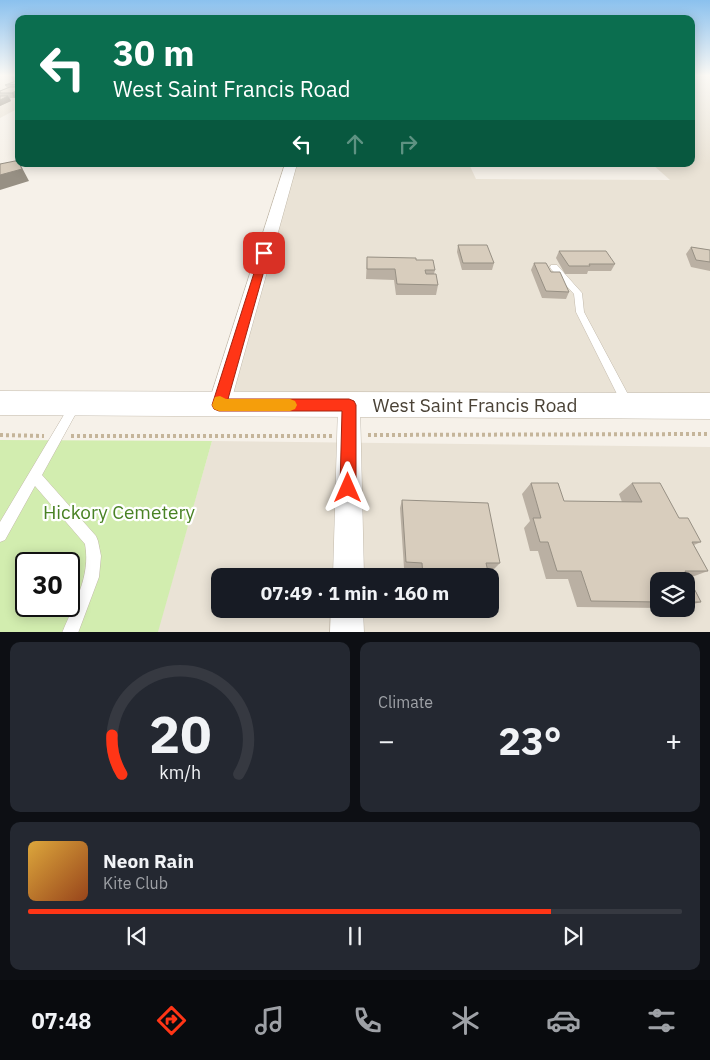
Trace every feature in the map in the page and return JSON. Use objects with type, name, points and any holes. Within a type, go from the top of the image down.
[{"type":"street","points":[[219,405],[290,167]]},
{"type":"street","name":"West Saint Francis Road","points":[[0,403],[710,406]]},
{"type":"street","points":[[348,568],[349,405]]},
{"type":"street","points":[[347,632],[348,618]]},
{"type":"lane","points":[[554,267],[578,293],[580,312],[629,405]]},
{"type":"lane","points":[[0,535],[76,404]]},
{"type":"lane","points":[[35,476],[91,541],[94,556],[92,577],[70,632]]},
{"type":"path","points":[[137,437],[710,434]]},
{"type":"shaded area","points":[[0,104],[15,104],[15,110],[0,118]]},
{"type":"shaded area","points":[[695,104],[710,104],[710,400],[228,399],[293,167],[470,167],[476,179],[670,180],[655,167],[695,167]]},
{"type":"shaded area","points":[[212,441],[710,447],[710,632],[157,632]]},
{"type":"green space","name":"Hickory Cemetery","points":[[0,440],[212,441],[158,632],[0,632]]},
{"type":"building","points":[[15,161],[15,167],[21,167],[22,169],[0,175],[0,164]]},
{"type":"building","points":[[458,245],[487,245],[494,263],[463,263]]},
{"type":"building","points":[[691,247],[710,250],[710,262],[696,260]]},
{"type":"building","points":[[559,251],[606,251],[615,264],[569,266]]},
{"type":"building","points":[[367,257],[433,260],[435,270],[425,270],[426,274],[436,274],[438,285],[397,284],[395,269],[367,269]]},
{"type":"building","points":[[534,263],[546,263],[551,272],[560,272],[569,292],[546,291]]},
{"type":"building","points":[[531,483],[558,483],[564,501],[642,502],[632,483],[660,483],[679,518],[688,518],[701,542],[692,542],[708,571],[650,572],[650,602],[591,601],[581,571],[557,571],[548,542],[540,542],[533,518],[541,518]]},
{"type":"building","points":[[402,500],[488,503],[500,563],[486,563],[487,568],[422,568],[422,563],[406,562]]},
{"type":"building","points":[[695,590],[701,602],[695,602]]},
{"type":"slow traffic","points":[[220,402],[219,405],[290,405]]},
{"type":"route","points":[[264,253],[219,405],[349,405],[348,488]]}]
